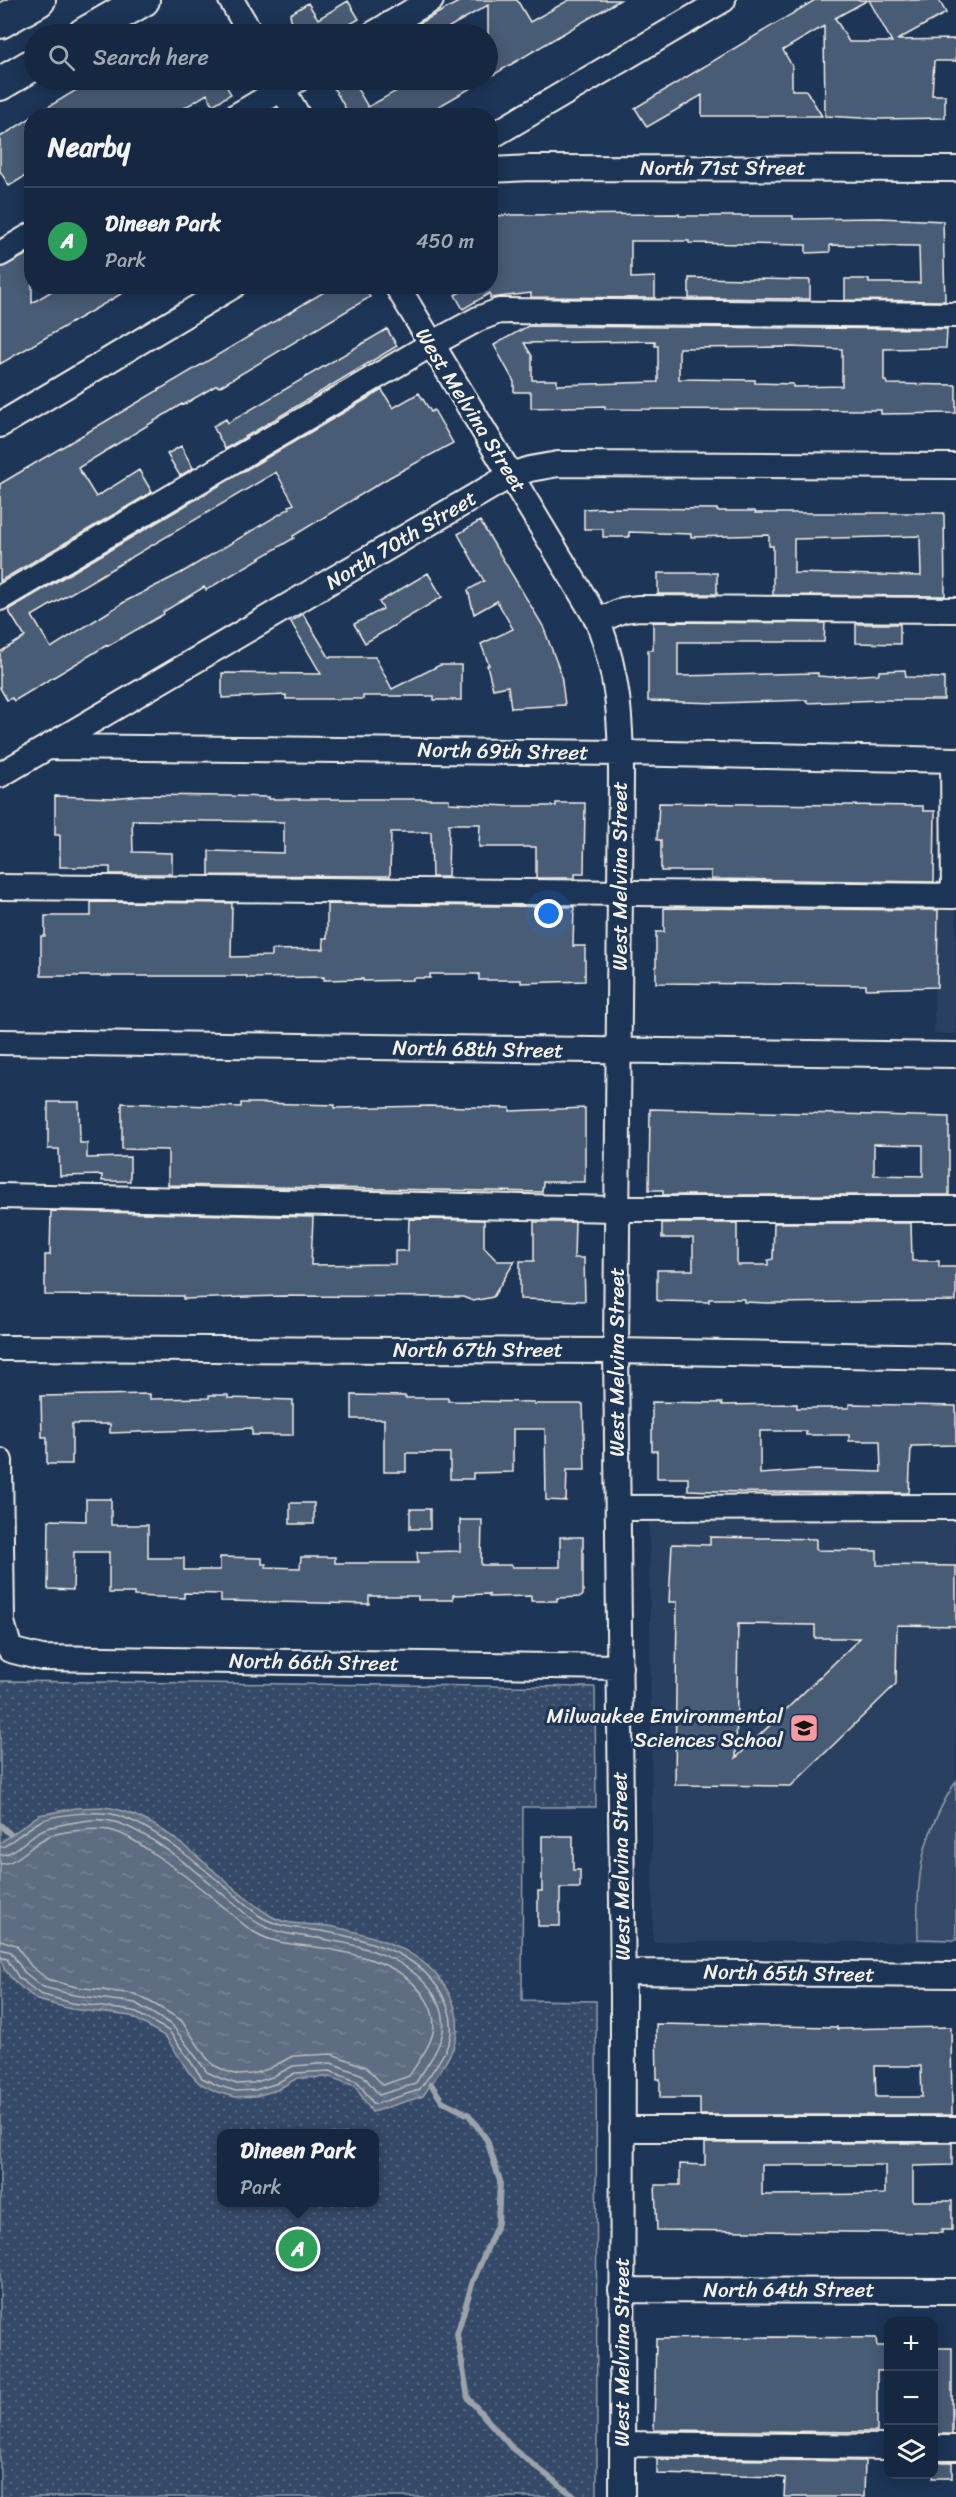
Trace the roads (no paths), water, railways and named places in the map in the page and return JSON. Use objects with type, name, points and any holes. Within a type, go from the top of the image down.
[{"type":"main road","points":[[0,22],[39,0]]},
{"type":"main road","points":[[101,24],[143,0]]},
{"type":"main road","points":[[0,84],[24,70]]},
{"type":"street","points":[[231,0],[245,24]]},
{"type":"street","points":[[390,24],[431,0]]},
{"type":"street","points":[[498,132],[723,0]]},
{"type":"street","points":[[248,108],[273,90]]},
{"type":"street","points":[[288,90],[295,108]]},
{"type":"street","name":"North 71st Street","points":[[498,170],[956,170]]},
{"type":"street","points":[[0,254],[24,240]]},
{"type":"street","points":[[0,424],[219,294]]},
{"type":"street","name":"West Melvina Street","points":[[401,294],[430,345],[598,621],[616,682],[621,753],[616,1351],[622,1972],[622,2497]]},
{"type":"street","points":[[0,598],[430,345],[478,319],[499,311],[956,315]]},
{"type":"street","name":"North 70th Street","points":[[0,775],[511,475],[558,464],[956,466]]},
{"type":"street","points":[[598,621],[622,610],[639,608],[956,610]]},
{"type":"street","name":"North 69th Street","points":[[50,747],[621,753],[954,760]]},
{"type":"street","points":[[0,887],[620,891],[954,896],[954,760]]},
{"type":"street","name":"North 68th Street","points":[[0,1042],[956,1055]]},
{"type":"street","points":[[0,1196],[617,1209],[956,1209]]},
{"type":"street","name":"North 67th Street","points":[[0,1348],[616,1351],[956,1357]]},
{"type":"street","name":"North 66th Street","points":[[0,1461],[2,1622],[10,1650],[42,1658],[620,1667]]},
{"type":"street","points":[[618,1508],[956,1507]]},
{"type":"street","name":"North 65th Street","points":[[622,1972],[956,1975]]},
{"type":"street","points":[[622,2129],[956,2129]]},
{"type":"street","name":"North 64th Street","points":[[621,2290],[956,2291]]},
{"type":"street","points":[[622,2444],[884,2447]]},
{"type":"street","points":[[938,2448],[956,2448]]},
{"type":"water","points":[[105,1807],[129,1813],[151,1823],[271,1916],[286,1922],[334,1927],[370,1936],[405,1951],[421,1961],[446,1987],[454,2005],[457,2020],[454,2045],[423,2096],[372,2112],[355,2086],[330,2077],[297,2078],[277,2090],[256,2096],[235,2097],[217,2092],[199,2083],[188,2071],[166,2037],[131,2016],[71,2009],[37,2000],[15,1982],[4,1969],[0,1952],[0,1843],[39,1815],[76,1808]]},
{"type":"waterway","points":[[0,1825],[10,1834]]},
{"type":"waterway","points":[[431,2084],[442,2101],[469,2115],[487,2140],[500,2181],[498,2223],[473,2281],[457,2334],[468,2398],[513,2449],[575,2497]]},
{"type":"place","name":"Milwaukee Environmental Sciences School","points":[[804,1728]]},
{"type":"place","name":"Dineen Park","points":[[298,2249]]}]
